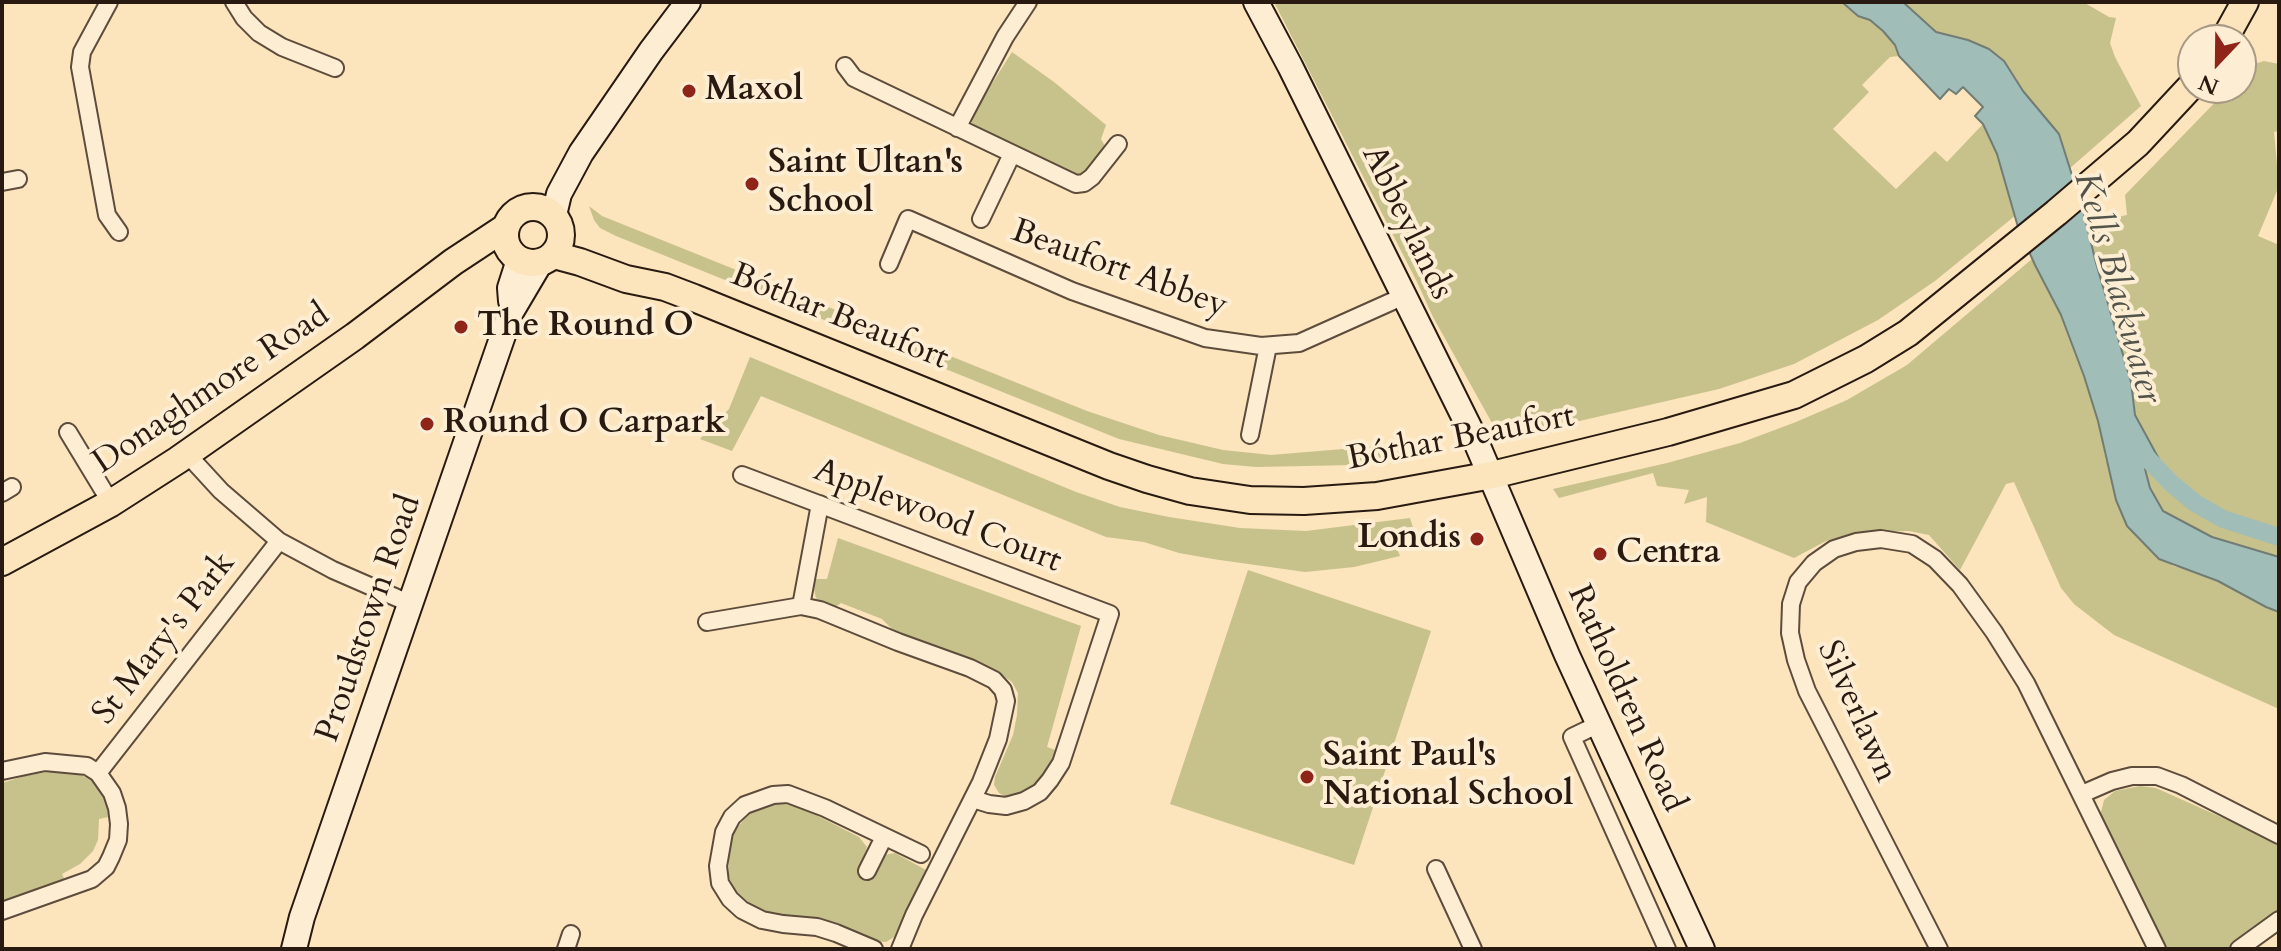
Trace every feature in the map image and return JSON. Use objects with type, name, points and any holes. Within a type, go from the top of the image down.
[{"type":"main road","points":[[2234,24],[2246,3]]},
{"type":"main road","name":"Bóthar Beaufort","points":[[526,251],[580,262],[626,279],[665,287],[1109,466],[1190,491],[1250,500],[1304,501],[1377,496],[1492,475],[1668,432],[1794,395],[1866,359],[1908,333],[2138,143],[2177,101]]},
{"type":"main road","name":"Donaghmore Road","points":[[2,562],[111,503],[187,454],[355,336],[453,262],[526,251],[517,212],[530,207],[543,209],[557,221]]},
{"type":"main road","points":[[526,251],[561,242],[557,221]]},
{"type":"main road","name":"Bóthar Beaufort","points":[[557,221],[582,242],[632,265],[665,287]]},
{"type":"street","points":[[109,2],[82,52],[80,67],[107,215],[119,232]]},
{"type":"street","points":[[234,2],[259,33],[282,47],[335,68]]},
{"type":"street","points":[[557,221],[559,194],[581,153],[688,2]]},
{"type":"street","points":[[957,128],[1005,37],[1028,2]]},
{"type":"street","name":"Abbeylands","points":[[1256,2],[1492,475]]},
{"type":"street","points":[[845,66],[854,78],[1076,184],[1092,177],[1118,144]]},
{"type":"street","points":[[981,219],[1012,154]]},
{"type":"street","name":"Beaufort Abbey","points":[[889,264],[908,219],[1038,278],[1174,328],[1236,344],[1268,346],[1299,343],[1404,296]]},
{"type":"street","name":"Proudstown Road","points":[[294,949],[302,917],[511,312],[510,288],[526,251]]},
{"type":"street","points":[[1250,435],[1268,346]]},
{"type":"street","points":[[68,432],[111,503]]},
{"type":"street","points":[[187,454],[221,491],[279,541],[333,570],[411,604]]},
{"type":"street","name":"Applewood Court","points":[[742,475],[1110,614],[1061,763],[1050,780],[1040,792],[1006,806],[973,799]]},
{"type":"street","name":"Ratholdren Road","points":[[1492,475],[1539,592],[1702,949]]},
{"type":"street","points":[[801,606],[820,504]]},
{"type":"street","name":"Silverlawn","points":[[1939,949],[1807,691],[1790,633],[1791,604],[1798,582],[1814,563],[1834,549],[1856,542],[1881,539],[1912,544],[1935,559],[1960,585],[2026,683],[2157,949]]},
{"type":"street","name":"St Mary's Park","points":[[98,773],[279,541]]},
{"type":"street","points":[[707,622],[801,606],[846,619],[970,668],[994,680],[1003,690],[1006,701],[998,739],[973,799],[900,949]]},
{"type":"street","points":[[1599,724],[1572,737],[1667,949]]},
{"type":"street","name":"St Mary's Park","points":[[2,771],[45,762],[87,766],[98,773],[112,793],[119,824],[118,840],[106,867],[92,879],[2,911]]},
{"type":"street","points":[[2082,794],[2132,776],[2157,776],[2279,835]]},
{"type":"street","points":[[874,949],[817,927],[762,920],[742,910],[720,883],[718,858],[724,832],[732,817],[745,805],[773,795],[788,794],[921,854]]},
{"type":"street","points":[[867,871],[884,837]]},
{"type":"street","points":[[1436,869],[1473,949]]},
{"type":"street","points":[[2239,949],[2279,920]]},
{"type":"shaded area","points":[[1274,2],[1842,2],[1883,31],[1895,45],[1899,56],[1890,57],[1862,85],[1869,92],[1833,129],[1896,189],[1935,151],[1947,162],[1983,124],[1997,154],[2016,215],[1935,281],[1878,320],[1794,364],[1719,389],[1527,433],[1502,430],[1492,423],[1433,317]]},
{"type":"shaded area","points":[[1903,2],[2083,2],[2116,18],[2110,43],[2141,106],[2069,169],[2059,134],[2023,91],[2004,61],[1989,49],[1968,40],[1936,32]]},
{"type":"shaded area","points":[[1012,52],[1106,125],[1101,139],[1106,148],[1084,174],[1078,175],[990,135],[972,123],[971,117]]},
{"type":"shaded area","points":[[2264,61],[2279,64],[2279,131],[2274,132],[2279,186],[2258,236],[2279,245],[2279,557],[2212,537],[2163,511],[2150,488],[2145,468],[2159,459],[2135,415],[2131,382],[2086,223],[2127,215],[2125,195],[2213,104],[2257,104],[2257,63]]},
{"type":"shaded area","points":[[589,206],[602,216],[1087,411],[1159,435],[1223,450],[1271,455],[1415,443],[1438,445],[1409,456],[1352,465],[1256,467],[1223,464],[1119,439],[616,236],[600,228]]},
{"type":"shaded area","points":[[2032,259],[2061,315],[2084,376],[2106,461],[2173,566],[2218,581],[2279,612],[2279,709],[2114,635],[2074,604],[2061,588],[2014,482],[2006,484],[1960,570],[1929,535],[1909,531],[1857,532],[1826,541],[1794,558],[1706,522],[1707,497],[1684,504],[1689,490],[1657,486],[1653,473],[1559,498],[1553,489],[1740,443],[1847,400],[1907,365]]},
{"type":"shaded area","points":[[750,357],[1076,492],[1120,507],[1240,528],[1306,531],[1410,518],[1415,534],[1401,545],[1398,551],[1400,556],[1354,567],[1305,572],[1213,559],[1144,542],[1106,537],[761,396],[732,451],[700,439],[729,409]]},
{"type":"shaded area","points":[[838,538],[1081,626],[1047,747],[1058,751],[1051,770],[1037,787],[1022,797],[1008,798],[999,793],[994,785],[1013,735],[1017,715],[1018,693],[1012,682],[996,671],[907,638],[882,619],[841,603],[834,608],[816,598],[815,579],[827,579]]},
{"type":"shaded area","points":[[1248,570],[1431,631],[1354,865],[1170,804]]},
{"type":"shaded area","points":[[52,771],[74,771],[92,781],[105,795],[113,816],[99,819],[98,840],[93,851],[80,864],[62,874],[67,885],[2,904],[2,783]]},
{"type":"shaded area","points":[[2140,786],[2156,788],[2279,843],[2279,911],[2228,949],[2166,949],[2103,825],[2101,812],[2104,800],[2115,791]]},
{"type":"shaded area","points":[[796,805],[859,837],[867,847],[859,869],[871,877],[884,855],[895,853],[926,870],[894,937],[886,942],[871,941],[822,920],[754,909],[737,896],[728,875],[730,837],[754,807]]},
{"type":"water","points":[[1842,2],[1903,2],[1936,32],[1989,49],[2004,61],[2023,91],[2059,134],[2131,382],[2135,415],[2159,459],[2145,469],[2150,488],[2163,511],[2212,537],[2279,557],[2279,612],[2218,581],[2159,559],[2127,526],[2116,500],[2084,376],[2061,315],[2018,227],[1997,154],[1983,124],[1975,116],[1983,107],[1963,87],[1956,94],[1949,89],[1940,99],[1899,56],[1895,45],[1883,31]]},
{"type":"waterway","points":[[2134,449],[2195,503],[2223,519],[2279,537]]},
{"type":"place","name":"Maxol","points":[[689,91]]},
{"type":"place","name":"Saint Ultan's School","points":[[752,184]]},
{"type":"place","name":"The Round O","points":[[461,327]]},
{"type":"place","name":"Round O Carpark","points":[[427,424]]},
{"type":"place","name":"Londis","points":[[1477,539]]},
{"type":"place","name":"Centra","points":[[1600,554]]},
{"type":"place","name":"Saint Paul's National School","points":[[1307,777]]},
{"type":"water label","name":"Kells Blackwater","points":[[2116,288]]}]
